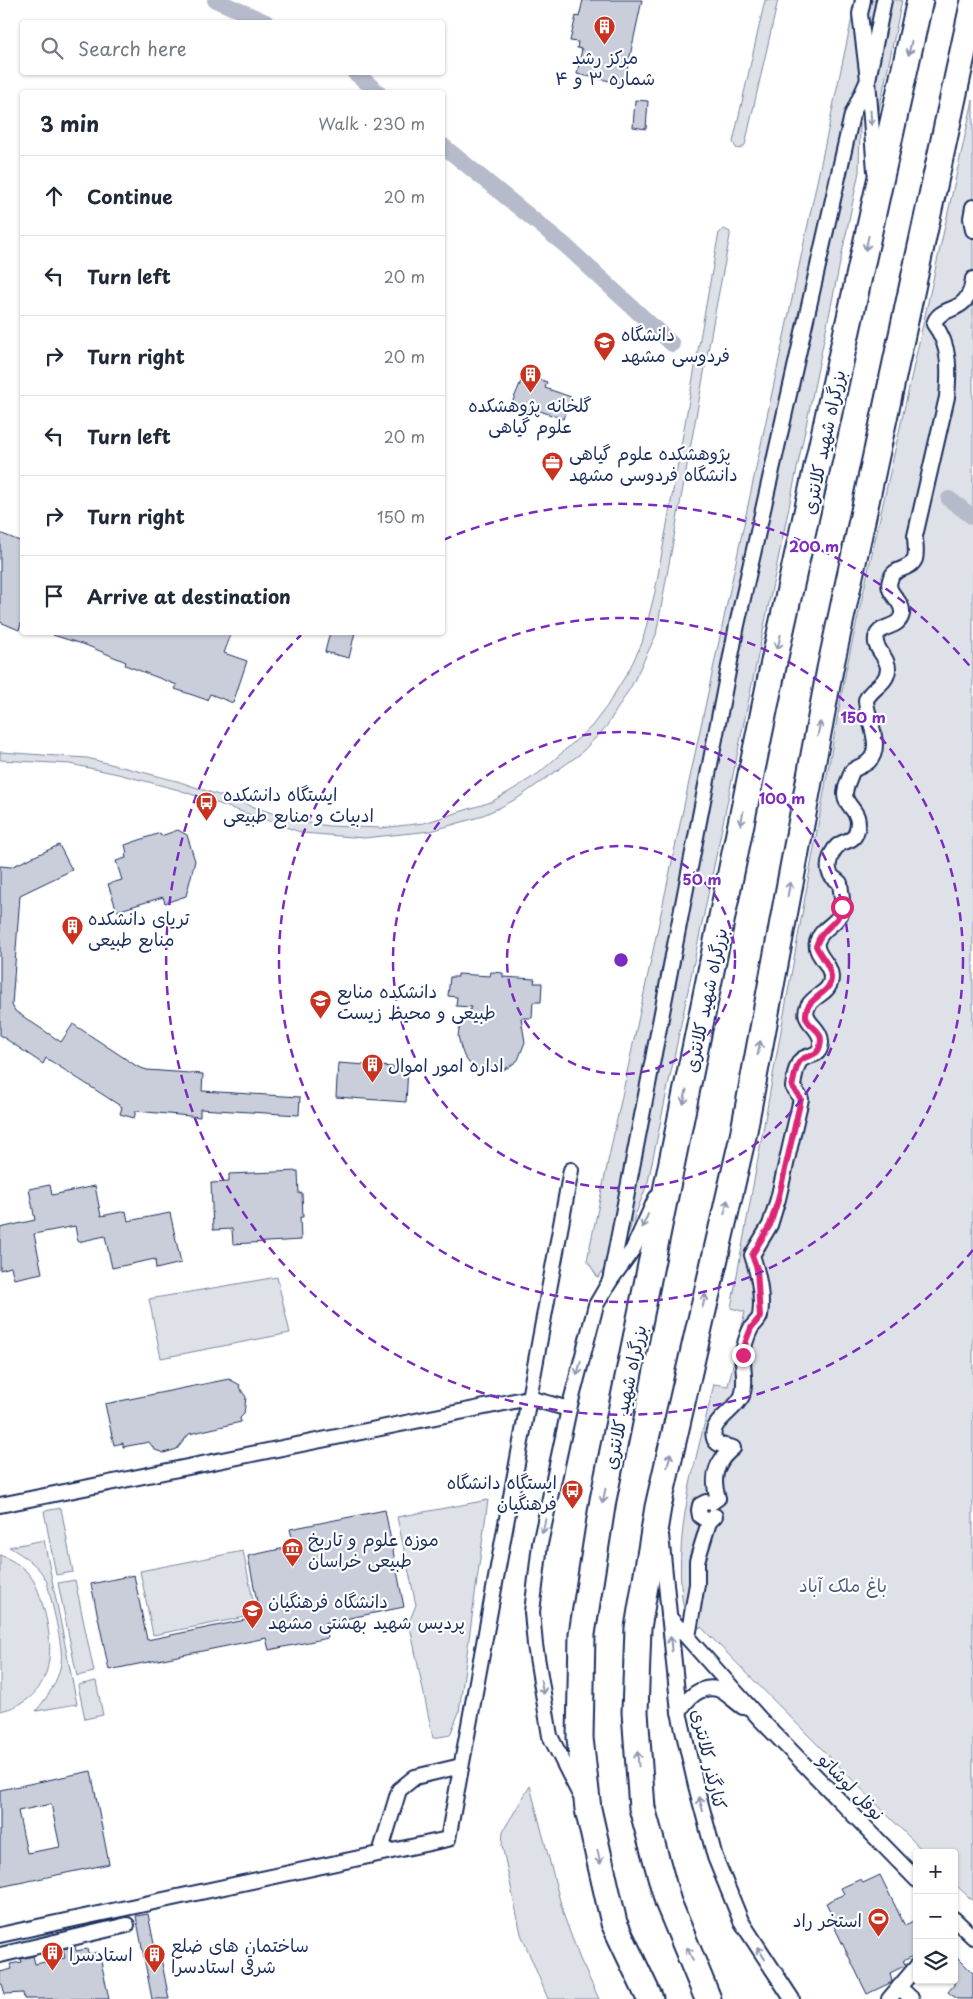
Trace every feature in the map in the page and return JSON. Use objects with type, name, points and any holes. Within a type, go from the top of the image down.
[{"type":"highway","name":"بزرگراه شهید کلانتری","points":[[650,1999],[614,1923],[588,1809],[580,1738],[582,1634],[603,1500],[775,657],[920,0]]},
{"type":"highway","points":[[708,1999],[668,1902],[642,1808],[635,1712],[638,1628],[658,1507],[743,1136],[830,669],[973,5]]},
{"type":"street","points":[[863,0],[860,14],[868,80],[877,195]]},
{"type":"street","points":[[610,1281],[737,624],[852,115],[868,80],[884,0]]},
{"type":"street","points":[[973,207],[971,218],[973,230]]},
{"type":"street","points":[[688,1637],[697,1584],[697,1561],[712,1519],[700,1516],[700,1504],[711,1503],[718,1498],[715,1489],[716,1470],[726,1454],[733,1448],[718,1444],[714,1439],[714,1432],[720,1418],[729,1413],[741,1398],[744,1389],[743,1355],[746,1341],[751,1328],[760,1317],[757,1269],[752,1255],[770,1225],[778,1200],[801,1099],[792,1087],[798,1063],[802,1059],[815,1055],[820,1048],[821,1040],[818,1030],[808,1022],[806,1017],[808,1006],[829,987],[832,977],[830,968],[816,946],[818,937],[824,929],[841,914],[840,882],[832,876],[829,870],[830,860],[839,844],[852,839],[856,834],[858,817],[845,796],[846,788],[852,771],[871,759],[874,753],[875,742],[866,700],[869,694],[879,687],[886,678],[888,668],[885,657],[876,645],[876,638],[878,632],[899,621],[902,613],[901,605],[890,592],[889,583],[892,575],[898,569],[906,568],[912,564],[915,558],[915,536],[947,397],[949,375],[947,349],[941,332],[934,324],[940,314],[956,308],[966,300],[972,288],[973,279]]},
{"type":"street","points":[[588,1809],[550,1736],[535,1645],[532,1612],[540,1544],[569,1409],[596,1306],[610,1281],[633,1249],[672,1161]]},
{"type":"street","points":[[0,1935],[448,1839],[572,1170]]},
{"type":"street","points":[[0,1505],[529,1398],[569,1409]]},
{"type":"street","name":"کنارگذر کلانتری","points":[[658,1507],[679,1712],[715,1857],[741,1921],[791,1998]]},
{"type":"street","name":"نوفل لوشاتو","points":[[669,1617],[760,1719],[913,1876]]},
{"type":"street","name":"نوفل لوشاتو","points":[[679,1712],[688,1698],[701,1690],[717,1689],[760,1719]]},
{"type":"street","points":[[380,1853],[399,1790],[415,1778],[461,1766]]},
{"type":"street","points":[[958,1923],[973,1937]]},
{"type":"street","points":[[0,1955],[127,1925]]},
{"type":"street","points":[[889,1999],[913,1971]]},
{"type":"street","points":[[899,1987],[912,1999]]},
{"type":"green space","points":[[765,0],[778,0],[745,145],[740,149],[736,148],[733,142]]},
{"type":"green space","points":[[868,0],[902,0],[877,120],[876,81],[866,11]]},
{"type":"green space","points":[[853,13],[861,85],[859,172],[648,1182],[628,1234],[598,1278],[587,1260]]},
{"type":"green space","name":"باغ ملک آباد","points":[[973,100],[973,1901],[958,1887],[958,1849],[921,1849],[701,1627],[691,1631],[683,1602],[680,1571],[684,1517],[714,1384],[728,1386],[745,1312],[731,1308],[846,670]]},
{"type":"green space","points":[[724,229],[730,232],[730,236],[656,635],[632,685],[606,727],[579,755],[518,798],[476,818],[431,831],[364,838],[303,833],[179,790],[118,774],[70,764],[0,760],[0,752],[87,758],[177,781],[296,821],[329,826],[381,828],[424,823],[491,802],[539,773],[591,727],[607,706],[629,670],[642,643],[655,592],[717,243],[719,233]]},
{"type":"green space","points":[[277,1277],[290,1333],[161,1358],[149,1299]]},
{"type":"green space","points":[[488,1500],[459,1712],[450,1735],[433,1738],[409,1622],[416,1605],[397,1517]]},
{"type":"green space","points":[[61,1508],[73,1572],[56,1575],[44,1511]]},
{"type":"green space","points":[[44,1540],[77,1704],[36,1711],[45,1700],[60,1670],[59,1635],[44,1576],[31,1562],[9,1547]]},
{"type":"green space","points":[[243,1551],[256,1615],[153,1635],[140,1571]]},
{"type":"green space","points":[[0,1555],[11,1560],[26,1571],[37,1587],[47,1623],[49,1656],[47,1671],[41,1685],[31,1696],[18,1705],[0,1711]]},
{"type":"green space","points":[[75,1580],[94,1672],[77,1676],[58,1583]]},
{"type":"green space","points":[[96,1681],[103,1715],[85,1719],[78,1685]]},
{"type":"green space","points":[[530,1786],[564,1916],[580,1959],[599,1999],[548,1999],[521,1934],[502,1845],[503,1831]]},
{"type":"building","name":"مرکز رشد شماره ۳ و ۴","points":[[583,0],[642,0],[624,84],[577,74],[582,49],[577,48],[578,42],[570,41],[576,16],[579,17]]},
{"type":"building","points":[[635,100],[648,101],[646,129],[633,127]]},
{"type":"building","points":[[524,374],[547,382],[545,388],[571,397],[563,419],[537,410],[535,413],[512,403]]},
{"type":"building","points":[[0,533],[20,541],[19,630],[0,622]]},
{"type":"building","points":[[53,635],[231,635],[224,653],[247,661],[233,703],[210,694],[207,700],[175,689],[177,685],[125,665],[126,662],[88,646]]},
{"type":"building","points":[[329,635],[354,635],[349,658],[325,652]]},
{"type":"building","points":[[178,830],[187,835],[195,861],[186,896],[165,903],[163,897],[117,911],[108,884],[122,880],[116,861],[126,858],[125,845],[160,833],[161,836]]},
{"type":"building","points":[[59,845],[72,870],[20,895],[12,1005],[15,1011],[61,1042],[73,1024],[138,1067],[147,1070],[203,1074],[202,1091],[300,1097],[299,1115],[200,1109],[200,1117],[136,1111],[134,1118],[120,1114],[122,1107],[46,1058],[43,1064],[0,1035],[0,866],[11,867]]},
{"type":"building","points":[[491,972],[503,973],[503,977],[535,979],[534,983],[542,983],[541,1002],[533,1002],[532,1018],[521,1018],[525,1042],[518,1060],[500,1071],[486,1072],[469,1063],[464,1056],[458,1036],[460,1025],[472,1007],[456,1006],[457,997],[448,996],[450,977],[458,977],[458,974],[490,976]]},
{"type":"building","name":"اداره امور اموال","points":[[338,1063],[408,1068],[406,1102],[336,1097]]},
{"type":"building","points":[[298,1171],[299,1194],[302,1193],[303,1217],[300,1217],[301,1240],[233,1244],[232,1229],[213,1230],[211,1183],[229,1182],[229,1174]]},
{"type":"building","points":[[50,1185],[52,1195],[95,1186],[101,1216],[126,1211],[128,1221],[170,1213],[181,1263],[156,1269],[155,1259],[112,1268],[105,1236],[78,1242],[75,1226],[34,1234],[42,1273],[14,1279],[11,1267],[0,1270],[0,1228],[35,1220],[29,1189]]},
{"type":"building","points":[[229,1379],[240,1385],[239,1387],[246,1397],[244,1414],[240,1418],[241,1422],[189,1434],[177,1449],[164,1453],[155,1450],[149,1442],[123,1447],[123,1443],[114,1445],[105,1404]]},
{"type":"building","points":[[385,1510],[404,1607],[325,1623],[328,1638],[269,1650],[266,1638],[109,1670],[91,1584],[134,1575],[147,1640],[260,1617],[248,1556],[294,1546],[290,1529]]},
{"type":"building","points":[[91,1771],[109,1864],[0,1887],[0,1790]],"holes":[[[51,1804],[60,1847],[27,1853],[18,1811]]]},
{"type":"building","name":"استخر راد","points":[[880,1875],[905,1926],[913,1922],[913,1956],[903,1961],[906,1965],[890,1973],[892,1982],[867,1994],[831,1920],[834,1919],[826,1903],[844,1894],[841,1888],[861,1879],[863,1883]]},
{"type":"building","points":[[148,1914],[157,1959],[161,1958],[169,1999],[152,1999],[136,1916]]},
{"type":"building","name":"استادسرا","points":[[75,1946],[76,1951],[87,1949],[88,1954],[99,1952],[109,1999],[24,1999],[23,1993],[5,1994],[2,1984],[0,1984],[0,1972],[12,1969],[10,1964],[22,1962],[21,1959],[33,1956],[35,1964],[65,1958],[63,1949]]},
{"type":"building","points":[[958,1958],[973,1973],[973,1999],[957,1999],[948,1992],[954,1985],[958,1984]]},
{"type":"waterway","points":[[215,0],[261,20]]},
{"type":"waterway","points":[[358,75],[376,90]]},
{"type":"waterway","points":[[445,147],[566,246],[672,344]]},
{"type":"waterway","points":[[949,499],[973,517]]},
{"type":"place","name":"مرکز رشد شماره ۳ و ۴","points":[[605,45]]},
{"type":"place","name":"دانشگاه فردوسی مشهد","points":[[605,362]]},
{"type":"place","name":"گلخانه پژوهشکده علوم گیاهی","points":[[530,393]]},
{"type":"place","name":"پژوهشکده علوم گیاهی دانشگاه فردوسی مشهد","points":[[553,481]]},
{"type":"place","name":"ایستگاه دانشکده ادبیات و منابع طبیعی","points":[[207,822]]},
{"type":"place","name":"تریای دانشکده منابع طبیعی","points":[[72,946]]},
{"type":"place","name":"دانشکده منابع طبیعی و محیط زیست","points":[[321,1019]]},
{"type":"place","name":"اداره امور اموال","points":[[372,1083]]},
{"type":"place","name":"ایستگاه دانشگاه فرهنگیان","points":[[573,1510]]},
{"type":"place","name":"موزه علوم و تاریخ طبیعی خراسان","points":[[292,1567]]},
{"type":"place","name":"دانشگاه فرهنگیان پردیس شهید بهشتی مشهد","points":[[252,1629]]},
{"type":"place","name":"استخر راد","points":[[878,1938]]},
{"type":"place","name":"استادسرا","points":[[53,1972]]},
{"type":"place","name":"ساختمان های ضلع شرقی استادسرا","points":[[155,1973]]},
{"type":"route","points":[[743,1355],[751,1328],[760,1317],[757,1269],[752,1255],[770,1225],[778,1200],[801,1099],[792,1087],[798,1063],[802,1059],[815,1055],[820,1048],[821,1040],[818,1030],[808,1022],[806,1017],[808,1006],[829,987],[832,977],[830,968],[816,946],[818,937],[841,914],[842,907]]}]
